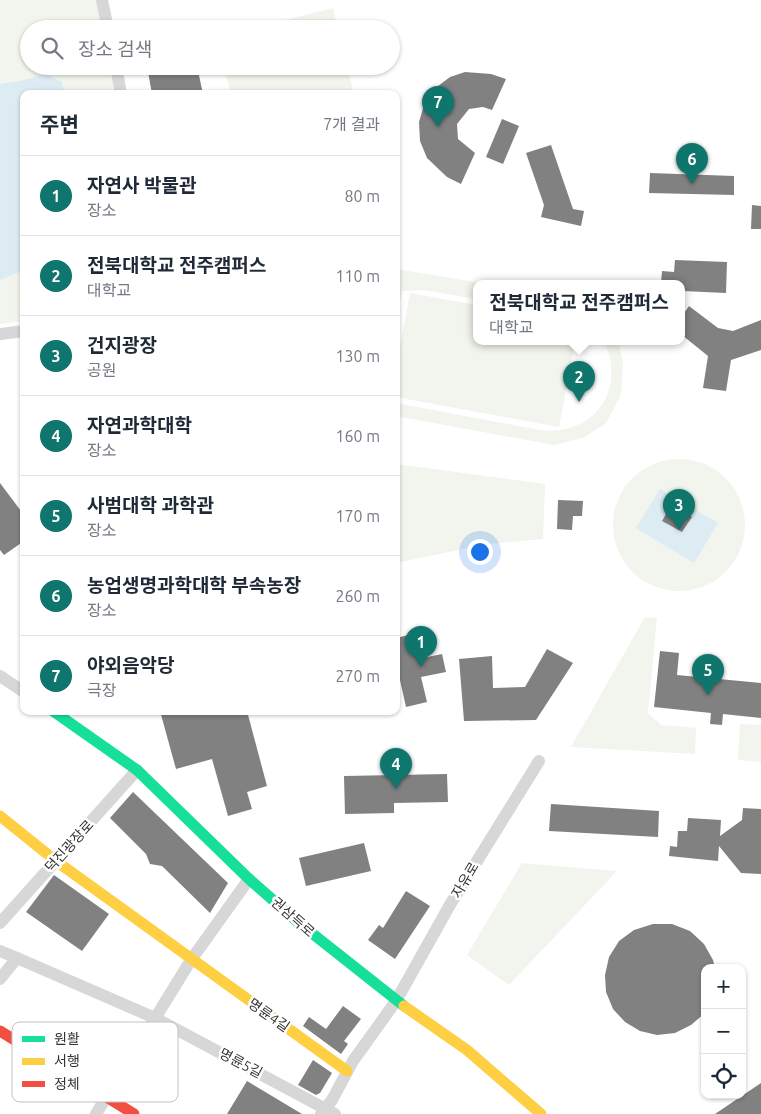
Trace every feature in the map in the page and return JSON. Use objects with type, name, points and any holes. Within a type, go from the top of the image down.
[{"type":"street","points":[[102,0],[106,20]]},
{"type":"street","points":[[118,75],[121,90]]},
{"type":"street","points":[[0,334],[20,332]]},
{"type":"street","points":[[0,676],[20,689]]},
{"type":"street","name":"권삼득로","points":[[58,715],[137,770],[249,879],[300,923],[396,1001],[467,1050],[541,1114]]},
{"type":"street","name":"자유로","points":[[396,1001],[450,904],[539,761]]},
{"type":"street","name":"덕진광장로","points":[[0,923],[137,770]]},
{"type":"street","points":[[0,816],[56,861],[192,960]]},
{"type":"street","points":[[153,1022],[192,960],[249,879]]},
{"type":"street","points":[[0,951],[17,958],[0,980]]},
{"type":"street","name":"명륜5길","points":[[17,958],[162,1022]]},
{"type":"street","name":"명륜4길","points":[[192,960],[348,1071]]},
{"type":"street","points":[[327,1112],[348,1071],[396,1001]]},
{"type":"street","points":[[0,1031],[12,1038]]},
{"type":"street","name":"명륜5길","points":[[178,1031],[327,1112]]},
{"type":"street","points":[[96,1114],[103,1102]]},
{"type":"street","points":[[114,1102],[134,1114]]},
{"type":"shaded area","points":[[0,0],[99,0],[103,20],[20,20],[20,75],[115,75],[118,90],[20,90],[20,322],[0,324]]},
{"type":"shaded area","points":[[333,8],[336,20],[285,20]]},
{"type":"shaded area","points":[[48,75],[62,82],[63,90],[20,90],[20,272],[0,280],[0,84]]},
{"type":"shaded area","points":[[226,75],[349,75],[353,90],[230,90]]},
{"type":"shaded area","points":[[400,270],[473,282],[473,298],[423,290],[402,291],[400,301]]},
{"type":"shaded area","points":[[410,293],[473,304],[473,345],[574,345],[559,427],[400,398],[400,347]]},
{"type":"shaded area","points":[[605,345],[619,345],[623,363],[621,395],[606,423],[583,438],[554,445],[400,417],[400,404],[540,430],[559,430],[576,426],[590,418],[601,407],[608,393],[611,377],[610,359]]},
{"type":"shaded area","points":[[679,459],[692,460],[704,464],[726,478],[740,500],[744,512],[744,538],[740,550],[726,572],[704,586],[692,590],[679,591],[666,590],[654,586],[632,572],[618,550],[614,538],[613,525],[614,512],[618,500],[632,478],[654,464],[666,460]]},
{"type":"shaded area","points":[[400,465],[545,484],[543,539],[487,544],[400,562]]},
{"type":"shaded area","points":[[660,489],[718,523],[694,563],[636,528]]},
{"type":"shaded area","points":[[645,617],[657,618],[648,713],[661,725],[696,728],[695,754],[571,747]]},
{"type":"shaded area","points":[[740,724],[761,725],[761,762],[738,760]]},
{"type":"shaded area","points":[[522,863],[617,871],[509,985],[467,955]]},
{"type":"building","points":[[465,72],[491,74],[506,79],[492,110],[483,107],[469,109],[457,124],[458,139],[475,153],[461,184],[447,177],[427,158],[420,141],[419,122],[424,105],[434,89],[450,77]]},
{"type":"building","points":[[149,75],[199,75],[202,90],[151,90]]},
{"type":"building","points":[[502,119],[519,126],[503,164],[486,157]]},
{"type":"building","points":[[551,145],[573,209],[584,211],[581,226],[541,217],[544,205],[526,153]]},
{"type":"building","points":[[650,173],[734,176],[734,195],[649,193]]},
{"type":"building","points":[[752,205],[761,206],[761,229],[751,229]]},
{"type":"building","points":[[675,260],[727,262],[726,293],[685,291],[685,280],[661,280],[662,271],[674,272]]},
{"type":"building","points":[[689,306],[718,328],[733,331],[761,320],[761,350],[731,360],[726,391],[703,388],[708,356],[685,337],[685,312]]},
{"type":"building","points":[[0,483],[20,510],[20,544],[4,555],[0,550]]},
{"type":"building","points":[[558,500],[583,501],[582,516],[573,516],[572,530],[557,529]]},
{"type":"building","points":[[671,505],[692,517],[682,532],[662,521]]},
{"type":"building","points":[[413,634],[418,659],[442,654],[446,672],[421,677],[427,702],[406,707],[400,680],[400,637]]},
{"type":"building","points":[[547,649],[573,663],[536,720],[464,721],[459,659],[492,656],[493,688],[525,687]]},
{"type":"building","points":[[660,651],[679,653],[677,675],[761,683],[761,718],[723,714],[722,725],[710,724],[711,713],[654,707]]},
{"type":"building","points":[[161,715],[248,715],[267,786],[247,792],[252,809],[228,816],[212,759],[176,769]]},
{"type":"building","points":[[447,774],[448,802],[394,803],[394,813],[345,814],[344,776]]},
{"type":"building","points":[[133,792],[228,883],[210,913],[162,866],[150,864],[146,854],[110,818]]},
{"type":"building","points":[[551,804],[659,811],[658,837],[549,831]]},
{"type":"building","points":[[743,808],[761,809],[761,874],[741,873],[719,846],[718,861],[669,856],[670,846],[677,847],[678,831],[687,831],[688,818],[721,820],[720,836],[742,820]]},
{"type":"building","points":[[364,843],[371,871],[306,886],[299,858]]},
{"type":"building","points":[[54,875],[109,914],[82,951],[26,912]]},
{"type":"building","points":[[406,891],[430,906],[395,959],[368,940],[379,925],[383,928]]},
{"type":"building","points":[[653,924],[672,924],[690,931],[704,944],[713,960],[714,964],[701,964],[701,1016],[691,1025],[675,1033],[657,1035],[640,1031],[625,1022],[613,1009],[606,992],[605,975],[609,957],[619,941],[634,930]]},
{"type":"building","points":[[343,1006],[361,1019],[344,1041],[348,1044],[341,1054],[303,1026],[309,1017],[326,1029]]},
{"type":"building","points":[[313,1060],[332,1073],[320,1093],[316,1095],[298,1085]]},
{"type":"building","points":[[247,1081],[302,1114],[227,1114]]},
{"type":"building","points":[[761,1083],[761,1114],[715,1114],[737,1099],[746,1099],[746,1093]]},
{"type":"traffic: fast","points":[[59,715],[137,770],[249,879],[299,923],[404,1006]]},
{"type":"traffic: slow","points":[[0,816],[56,861],[347,1071]]},
{"type":"traffic: slow","points":[[404,1006],[467,1050],[541,1114]]},
{"type":"traffic: jam","points":[[0,1031],[12,1038]]},
{"type":"traffic: jam","points":[[115,1102],[134,1114]]},
{"type":"place","name":"야외음악당","points":[[438,127]]},
{"type":"place","name":"농업생명과학대학 부속농장","points":[[692,184]]},
{"type":"place","name":"전북대학교 전주캠퍼스","points":[[579,402]]},
{"type":"place","name":"건지광장","points":[[679,530]]},
{"type":"place","name":"자연사 박물관","points":[[421,667]]},
{"type":"place","name":"사범대학 과학관","points":[[708,695]]},
{"type":"place","name":"자연과학대학","points":[[396,789]]}]
